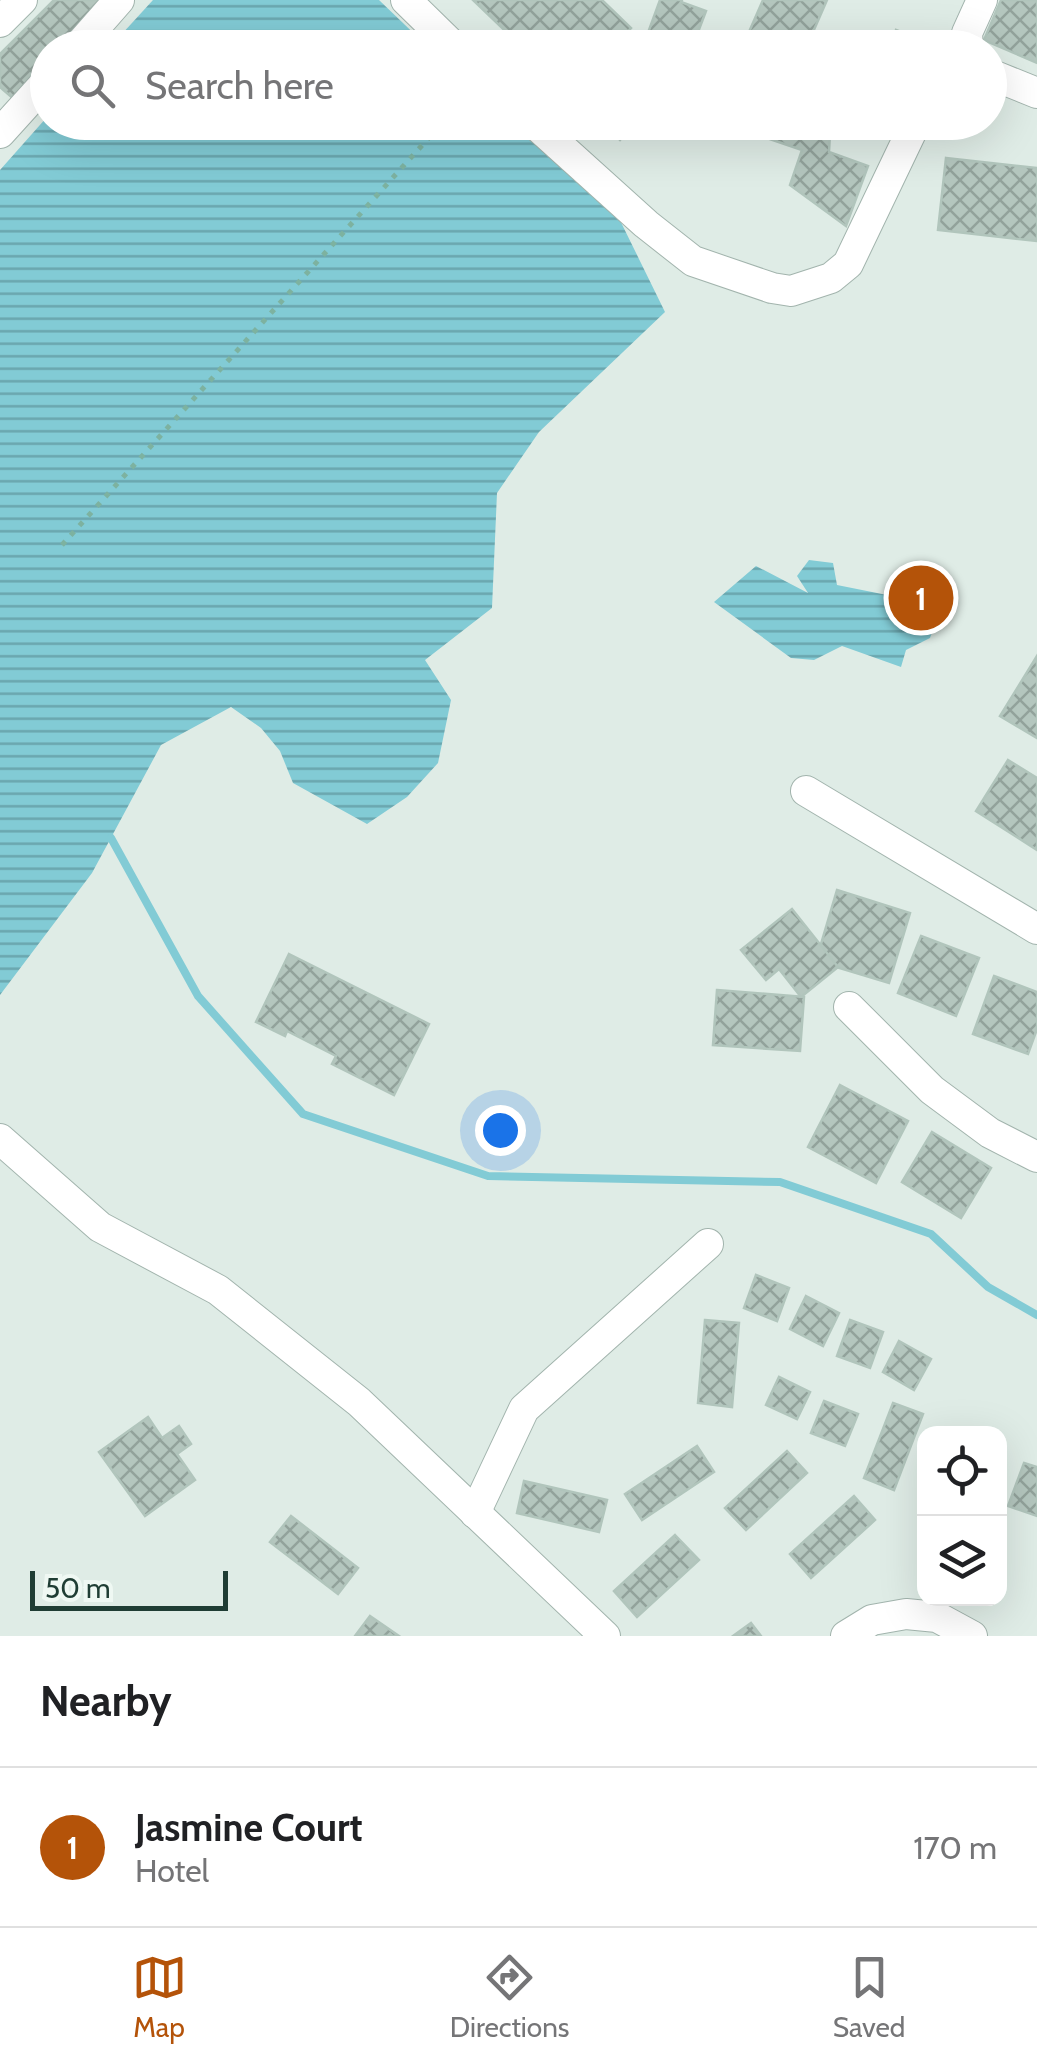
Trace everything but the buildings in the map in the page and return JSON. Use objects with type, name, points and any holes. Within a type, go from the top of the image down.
[{"type":"street","points":[[0,22],[22,0]]},
{"type":"street","points":[[92,30],[119,0]]},
{"type":"street","points":[[406,0],[436,30]]},
{"type":"street","points":[[967,30],[982,0]]},
{"type":"street","points":[[1007,81],[1037,92]]},
{"type":"street","points":[[0,133],[30,100]]},
{"type":"street","points":[[553,140],[693,261],[791,291],[831,278],[848,264],[907,140]]},
{"type":"street","points":[[806,791],[1037,929]]},
{"type":"street","points":[[849,1007],[932,1090],[990,1133],[1037,1156]]},
{"type":"street","points":[[0,1139],[100,1226],[218,1290],[359,1402],[604,1636]]},
{"type":"street","points":[[476,1513],[524,1409],[708,1244]]},
{"type":"street","points":[[846,1636],[872,1620],[906,1614],[937,1617],[972,1636]]},
{"type":"path","points":[[62,545],[427,140]]},
{"type":"water","points":[[153,0],[379,0],[410,30],[126,30]]},
{"type":"water","points":[[30,136],[30,140],[534,140],[612,204],[665,312],[539,432],[497,493],[492,608],[425,660],[451,700],[438,763],[407,797],[367,824],[293,783],[280,751],[261,728],[231,707],[161,745],[92,873],[0,995],[0,170]]},
{"type":"water","points":[[809,560],[833,563],[837,585],[907,599],[915,610],[936,621],[930,638],[906,650],[901,667],[842,646],[814,660],[791,658],[714,602],[756,566],[808,593],[797,576]]},
{"type":"waterway","points":[[111,838],[198,996],[303,1114],[488,1176],[780,1182],[931,1234],[988,1287],[1037,1315]]},
{"type":"place","name":"Jasmine Court","points":[[921,598]]}]
